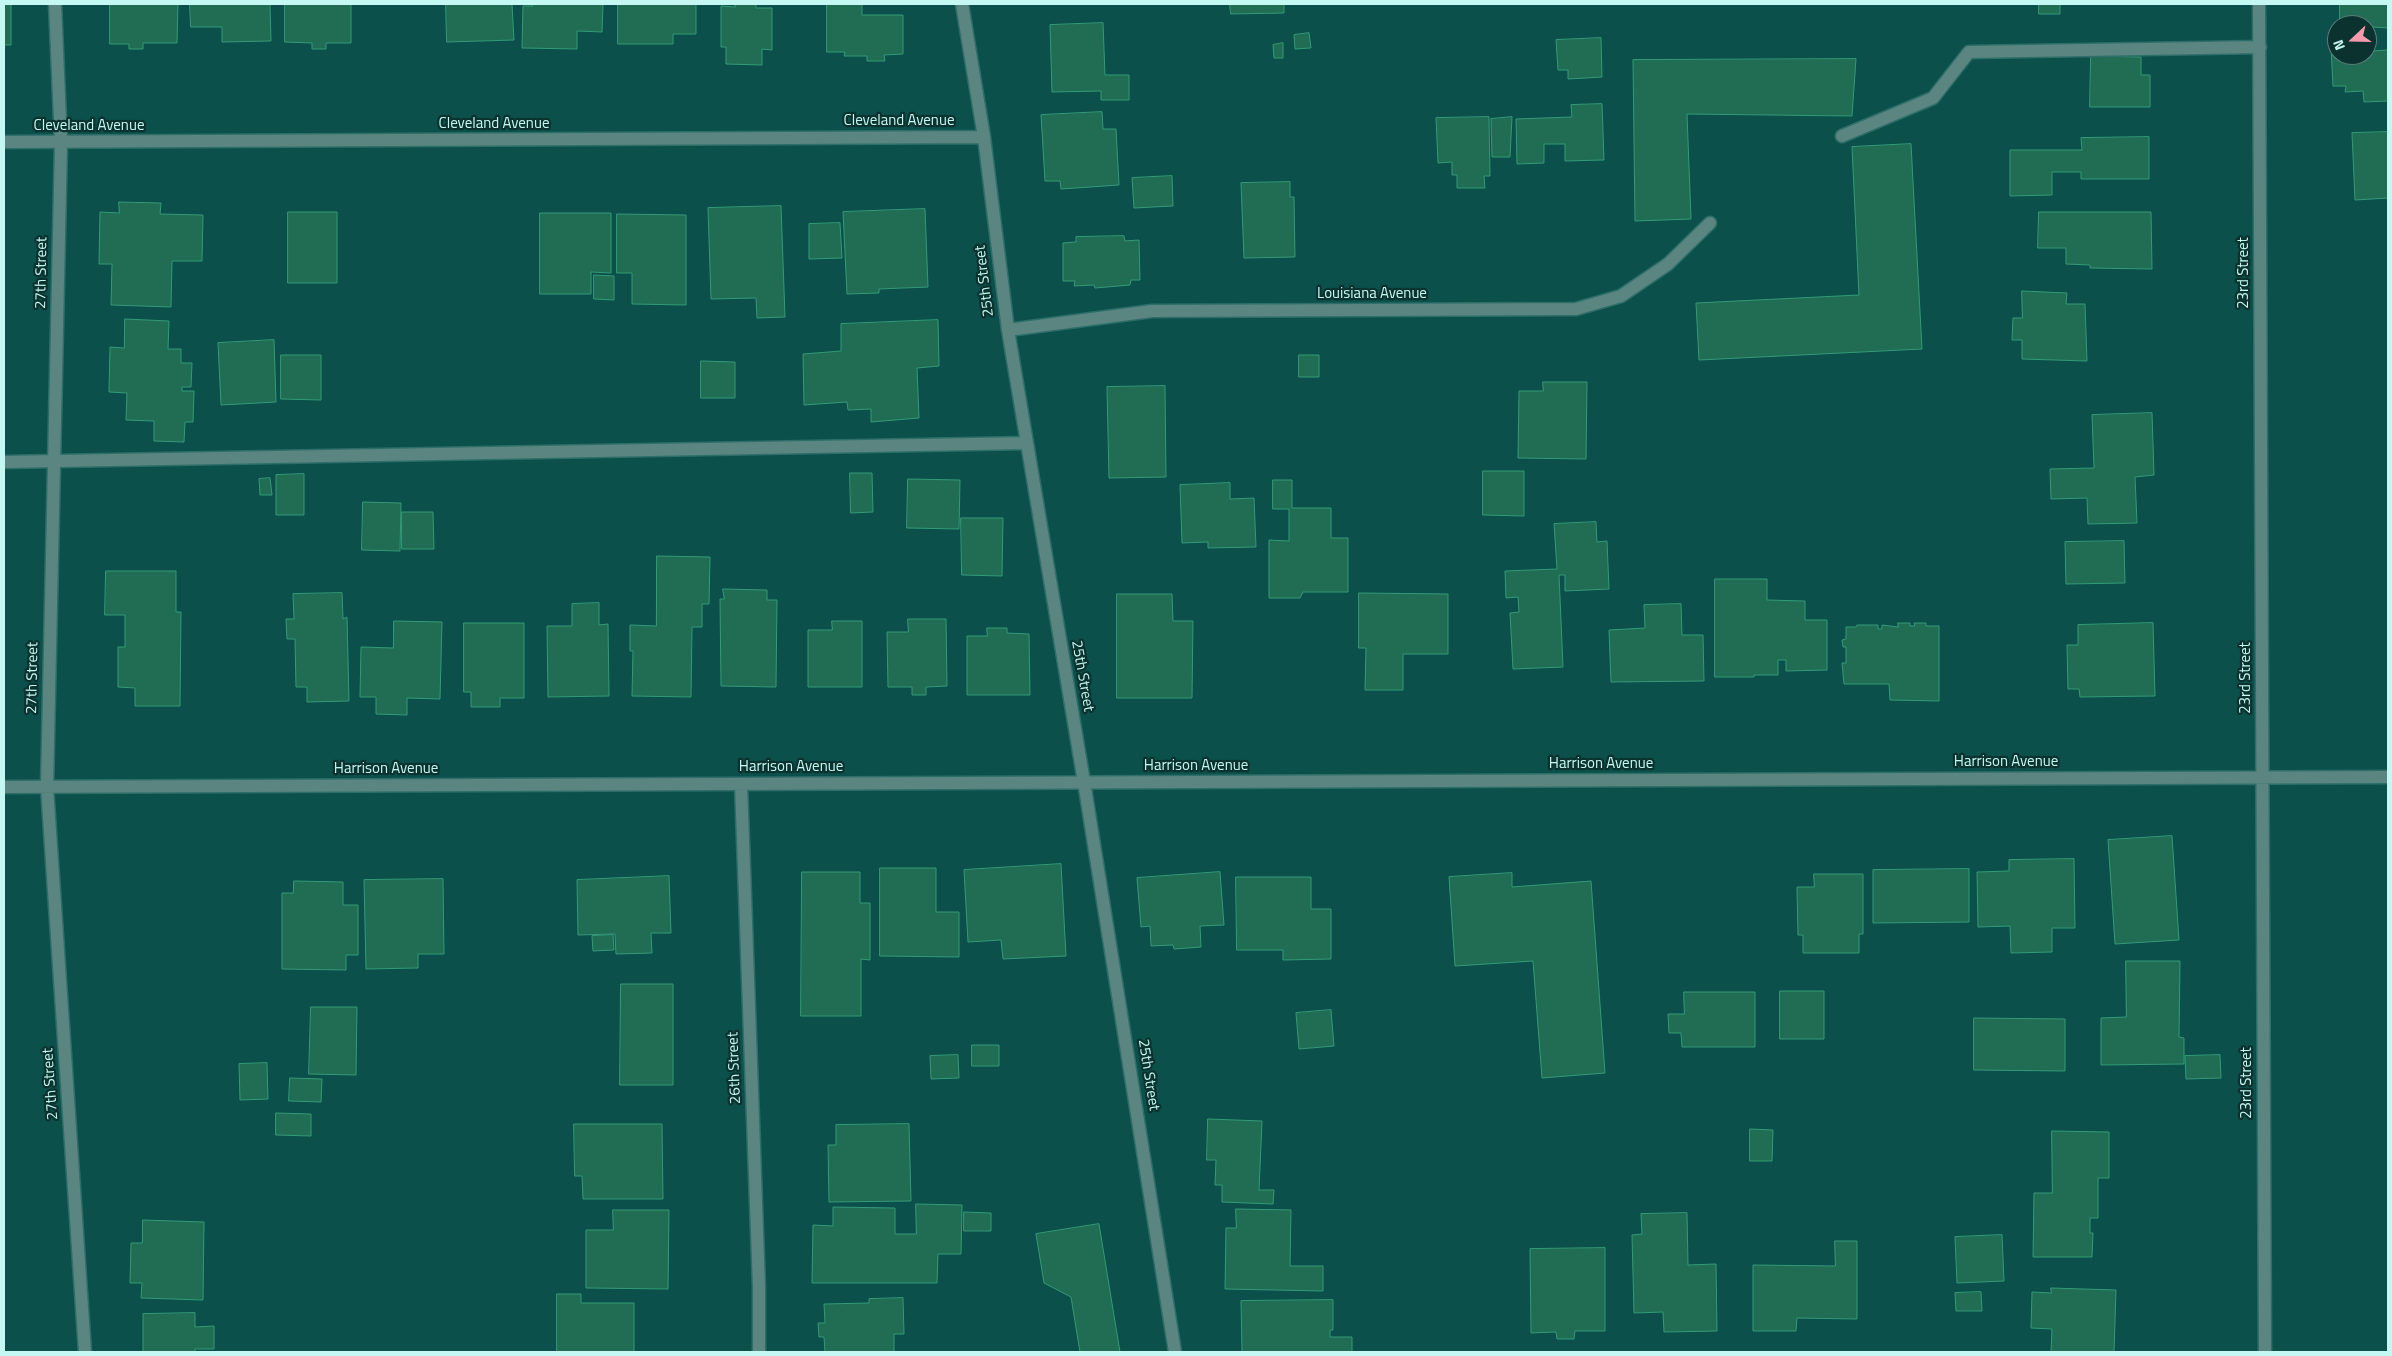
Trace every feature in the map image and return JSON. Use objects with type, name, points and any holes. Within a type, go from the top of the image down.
[{"type":"street","name":"27th Street","points":[[55,4],[61,143],[47,787],[85,1352]]},
{"type":"street","name":"25th Street","points":[[962,4],[984,137],[1008,330],[1084,782],[1175,1352]]},
{"type":"street","name":"23rd Street","points":[[2259,4],[2265,1352]]},
{"type":"street","points":[[1842,136],[1933,98],[1969,52],[2260,47]]},
{"type":"street","name":"Cleveland Avenue","points":[[4,142],[984,137]]},
{"type":"street","name":"Louisiana Avenue","points":[[1008,330],[1152,311],[1576,310],[1621,296],[1668,264],[1710,223]]},
{"type":"street","points":[[4,462],[1027,443]]},
{"type":"street","name":"Harrison Avenue","points":[[4,787],[2388,777]]},
{"type":"street","name":"26th Street","points":[[740,784],[759,1287],[759,1352]]},
{"type":"building","points":[[4,4],[11,4],[11,45],[4,45]]},
{"type":"building","points":[[110,4],[178,4],[177,43],[143,43],[143,49],[129,49],[129,44],[110,44]]},
{"type":"building","points":[[190,4],[270,4],[271,41],[222,42],[222,27],[191,27]]},
{"type":"building","points":[[285,4],[351,4],[351,43],[326,43],[326,49],[312,49],[312,43],[285,42]]},
{"type":"building","points":[[446,4],[512,4],[514,40],[447,42]]},
{"type":"building","points":[[532,4],[603,4],[602,32],[577,31],[577,49],[522,48],[523,6],[532,6]]},
{"type":"building","points":[[618,4],[696,4],[696,34],[673,34],[673,44],[618,44]]},
{"type":"building","points":[[735,4],[756,4],[756,8],[772,8],[772,50],[762,49],[762,65],[726,64],[726,47],[721,47],[721,6],[735,7]]},
{"type":"building","points":[[827,4],[862,4],[862,15],[903,15],[903,54],[884,55],[885,61],[867,61],[867,56],[844,56],[845,52],[827,52]]},
{"type":"building","points":[[1230,4],[1284,4],[1284,13],[1231,14]]},
{"type":"building","points":[[2039,4],[2060,4],[2060,14],[2039,14]]},
{"type":"building","points":[[2340,4],[2388,4],[2388,28],[2377,27],[2377,15],[2340,15]]},
{"type":"building","points":[[1103,23],[1105,75],[1129,75],[1129,100],[1101,100],[1101,91],[1052,92],[1050,25]]},
{"type":"building","points":[[1309,33],[1311,48],[1295,49],[1294,35]]},
{"type":"building","points":[[1601,38],[1602,77],[1568,79],[1568,70],[1558,70],[1556,40]]},
{"type":"building","points":[[1283,43],[1283,58],[1274,58],[1273,45]]},
{"type":"building","points":[[2388,50],[2388,101],[2364,102],[2363,91],[2345,92],[2346,86],[2333,86],[2332,65],[2377,65],[2377,51]]},
{"type":"building","points":[[2091,56],[2141,57],[2141,75],[2150,75],[2150,107],[2090,107]]},
{"type":"building","points":[[1856,59],[1852,116],[1687,114],[1691,219],[1635,221],[1633,60]]},
{"type":"building","points":[[1602,104],[1604,160],[1565,161],[1565,144],[1544,144],[1544,163],[1517,164],[1516,119],[1572,117],[1571,105]]},
{"type":"building","points":[[1102,112],[1103,129],[1116,129],[1119,185],[1061,189],[1060,181],[1045,181],[1041,115]]},
{"type":"building","points":[[1489,117],[1490,176],[1484,176],[1485,188],[1457,188],[1457,175],[1452,175],[1452,162],[1438,163],[1436,118]]},
{"type":"building","points":[[1512,117],[1510,157],[1492,157],[1491,119]]},
{"type":"building","points":[[2388,132],[2388,198],[2355,200],[2352,133]]},
{"type":"building","points":[[2149,137],[2149,179],[2081,179],[2081,172],[2052,172],[2052,195],[2010,196],[2010,150],[2082,150],[2081,138]]},
{"type":"building","points":[[1911,144],[1922,349],[1699,360],[1696,303],[1859,295],[1852,147]]},
{"type":"building","points":[[1172,176],[1173,206],[1134,208],[1132,178]]},
{"type":"building","points":[[1290,182],[1290,197],[1294,197],[1295,257],[1244,258],[1241,183]]},
{"type":"building","points":[[119,202],[161,203],[160,214],[203,215],[202,261],[172,261],[171,307],[111,305],[112,264],[99,264],[100,212],[119,213]]},
{"type":"building","points":[[781,206],[785,317],[757,318],[756,298],[711,299],[708,208]]},
{"type":"building","points":[[925,209],[928,287],[879,289],[879,293],[847,294],[843,212]]},
{"type":"building","points":[[288,212],[337,212],[337,283],[288,283]]},
{"type":"building","points":[[2039,212],[2151,212],[2152,269],[2090,268],[2090,265],[2066,264],[2066,248],[2038,248]]},
{"type":"building","points":[[540,213],[611,213],[611,273],[591,272],[591,294],[540,294]]},
{"type":"building","points":[[617,214],[686,215],[686,305],[632,304],[632,273],[617,273]]},
{"type":"building","points":[[840,223],[842,258],[809,259],[809,224]]},
{"type":"building","points":[[1124,236],[1125,241],[1139,240],[1140,280],[1131,280],[1130,285],[1095,288],[1094,285],[1074,286],[1075,281],[1063,281],[1063,243],[1076,242],[1076,237]]},
{"type":"building","points":[[594,275],[614,276],[614,300],[594,299]]},
{"type":"building","points":[[2022,291],[2067,293],[2066,304],[2085,304],[2087,361],[2022,359],[2022,340],[2012,340],[2013,318],[2022,318]]},
{"type":"building","points":[[125,319],[169,321],[168,349],[181,349],[181,363],[192,363],[191,387],[182,387],[182,391],[194,391],[193,422],[185,422],[184,442],[154,441],[154,421],[126,420],[127,393],[109,392],[110,347],[124,348]]},
{"type":"building","points":[[938,320],[939,366],[917,368],[919,418],[871,422],[871,409],[848,410],[847,402],[804,405],[803,354],[841,351],[841,324]]},
{"type":"building","points":[[274,340],[276,402],[221,405],[218,343]]},
{"type":"building","points":[[281,355],[321,355],[321,400],[281,399]]},
{"type":"building","points":[[1299,355],[1319,355],[1319,377],[1299,377]]},
{"type":"building","points":[[701,361],[735,362],[735,398],[701,398]]},
{"type":"building","points":[[1543,382],[1587,382],[1586,459],[1518,458],[1519,391],[1543,391]]},
{"type":"building","points":[[1165,386],[1166,477],[1109,478],[1107,387]]},
{"type":"building","points":[[2152,413],[2154,475],[2135,477],[2137,523],[2088,524],[2087,498],[2051,499],[2050,469],[2094,468],[2092,415]]},
{"type":"building","points":[[1483,471],[1524,471],[1524,516],[1483,515]]},
{"type":"building","points":[[850,473],[872,473],[873,512],[851,513]]},
{"type":"building","points":[[304,474],[304,515],[276,515],[276,475]]},
{"type":"building","points":[[270,478],[272,495],[260,495],[259,479]]},
{"type":"building","points":[[908,479],[960,480],[959,529],[907,528]]},
{"type":"building","points":[[1273,480],[1292,480],[1292,508],[1331,508],[1331,538],[1348,538],[1348,592],[1303,592],[1300,598],[1269,598],[1269,540],[1289,541],[1289,509],[1273,509]]},
{"type":"building","points":[[1230,483],[1230,499],[1254,498],[1256,547],[1208,548],[1208,542],[1182,543],[1180,485]]},
{"type":"building","points":[[363,502],[401,503],[400,551],[362,550]]},
{"type":"building","points":[[402,512],[433,512],[434,549],[402,549]]},
{"type":"building","points":[[961,518],[1003,518],[1002,576],[962,575]]},
{"type":"building","points":[[1596,522],[1597,542],[1607,541],[1609,589],[1565,591],[1565,575],[1559,575],[1563,667],[1513,669],[1510,613],[1519,612],[1518,597],[1506,598],[1505,571],[1557,569],[1554,524]]},
{"type":"building","points":[[2124,541],[2125,583],[2066,584],[2065,542]]},
{"type":"building","points":[[657,556],[710,557],[709,604],[702,604],[702,627],[692,627],[691,697],[632,696],[633,651],[630,651],[630,625],[656,626]]},
{"type":"building","points":[[106,571],[176,571],[176,612],[181,612],[180,706],[135,706],[135,688],[118,687],[118,647],[125,647],[125,615],[105,615]]},
{"type":"building","points":[[1715,579],[1767,579],[1767,600],[1805,601],[1805,620],[1827,620],[1827,670],[1786,671],[1786,660],[1778,660],[1778,675],[1715,677]]},
{"type":"building","points":[[723,589],[767,590],[767,600],[777,600],[776,687],[721,686],[720,599],[724,599]]},
{"type":"building","points":[[342,593],[343,619],[347,617],[349,701],[307,702],[307,687],[296,687],[295,639],[287,639],[286,619],[294,619],[293,594]]},
{"type":"building","points":[[1359,593],[1448,594],[1448,654],[1403,654],[1403,690],[1365,690],[1366,648],[1359,648]]},
{"type":"building","points":[[1117,594],[1172,594],[1173,621],[1193,621],[1192,698],[1117,698]]},
{"type":"building","points":[[599,603],[599,625],[608,624],[609,696],[548,697],[547,626],[572,626],[572,604]]},
{"type":"building","points":[[1681,604],[1682,635],[1703,635],[1704,681],[1611,682],[1609,630],[1645,628],[1644,605]]},
{"type":"building","points":[[908,619],[946,619],[947,686],[926,687],[926,695],[912,695],[912,687],[888,687],[887,632],[908,632]]},
{"type":"building","points":[[394,621],[442,622],[440,699],[407,698],[407,715],[376,714],[376,697],[360,697],[361,647],[393,648]]},
{"type":"building","points":[[832,621],[862,621],[862,687],[808,687],[808,630],[832,630]]},
{"type":"building","points":[[464,623],[524,623],[524,698],[500,698],[500,707],[471,707],[471,692],[464,692]]},
{"type":"building","points":[[1898,623],[1910,623],[1910,626],[1915,626],[1914,623],[1926,623],[1926,626],[1939,626],[1939,701],[1890,700],[1889,684],[1844,684],[1842,663],[1846,663],[1846,647],[1843,647],[1842,640],[1846,639],[1846,627],[1878,625],[1878,629],[1882,629],[1882,625],[1898,627]]},
{"type":"building","points":[[2153,623],[2155,696],[2080,697],[2079,689],[2068,689],[2067,645],[2078,645],[2078,625]]},
{"type":"building","points":[[987,628],[1007,628],[1007,633],[1029,634],[1030,695],[967,695],[967,636],[987,636]]},
{"type":"building","points":[[2172,836],[2179,940],[2115,944],[2108,840]]},
{"type":"building","points":[[2074,859],[2075,928],[2052,928],[2052,952],[2011,953],[2010,926],[1978,927],[1977,872],[2009,871],[2009,860]]},
{"type":"building","points":[[1061,864],[1066,956],[1003,959],[1001,940],[968,942],[964,870]]},
{"type":"building","points":[[880,868],[936,868],[936,912],[959,912],[959,957],[880,956]]},
{"type":"building","points":[[1969,869],[1969,922],[1873,923],[1873,870]]},
{"type":"building","points":[[802,872],[860,872],[860,903],[870,903],[870,960],[861,959],[861,1016],[801,1016]]},
{"type":"building","points":[[1220,872],[1224,925],[1200,926],[1201,947],[1174,949],[1173,945],[1151,946],[1150,926],[1141,927],[1137,878]]},
{"type":"building","points":[[1512,873],[1512,887],[1591,881],[1605,1073],[1542,1078],[1533,961],[1455,966],[1449,877]]},
{"type":"building","points":[[1814,874],[1863,874],[1863,934],[1859,934],[1859,953],[1803,953],[1803,935],[1798,935],[1797,887],[1814,887]]},
{"type":"building","points":[[669,876],[671,933],[651,933],[652,953],[616,954],[615,934],[578,935],[577,880]]},
{"type":"building","points":[[1236,877],[1311,877],[1311,909],[1331,909],[1331,959],[1283,960],[1283,950],[1237,950]]},
{"type":"building","points":[[443,879],[444,954],[418,954],[418,968],[366,969],[364,880]]},
{"type":"building","points":[[294,881],[343,882],[343,905],[358,905],[358,955],[346,955],[346,970],[282,969],[282,893],[293,893]]},
{"type":"building","points":[[613,935],[614,950],[593,951],[592,936]]},
{"type":"building","points":[[2126,961],[2180,961],[2179,1037],[2184,1038],[2184,1064],[2101,1065],[2101,1018],[2126,1017]]},
{"type":"building","points":[[621,984],[673,984],[673,1085],[620,1085]]},
{"type":"building","points":[[1780,991],[1824,991],[1824,1039],[1780,1039]]},
{"type":"building","points":[[1684,992],[1755,992],[1755,1047],[1682,1047],[1681,1033],[1669,1033],[1668,1014],[1684,1014]]},
{"type":"building","points":[[311,1007],[357,1007],[356,1075],[309,1074]]},
{"type":"building","points":[[1331,1010],[1334,1046],[1299,1049],[1296,1013]]},
{"type":"building","points":[[1974,1018],[2065,1019],[2065,1071],[1974,1070]]},
{"type":"building","points":[[972,1045],[999,1045],[999,1066],[972,1066]]},
{"type":"building","points":[[958,1055],[959,1078],[931,1079],[930,1056]]},
{"type":"building","points":[[2220,1055],[2221,1078],[2186,1079],[2185,1056]]},
{"type":"building","points":[[267,1063],[268,1099],[240,1100],[239,1064]]},
{"type":"building","points":[[290,1078],[322,1079],[321,1102],[289,1101]]},
{"type":"building","points":[[276,1113],[311,1114],[311,1136],[276,1135]]},
{"type":"building","points":[[1208,1119],[1262,1121],[1259,1190],[1274,1190],[1273,1204],[1222,1202],[1222,1185],[1215,1185],[1216,1160],[1207,1160]]},
{"type":"building","points":[[574,1124],[662,1124],[663,1199],[583,1199],[582,1176],[575,1176]]},
{"type":"building","points":[[909,1124],[911,1201],[829,1202],[828,1145],[836,1145],[836,1125]]},
{"type":"building","points":[[1750,1129],[1773,1130],[1772,1161],[1750,1161]]},
{"type":"building","points":[[2052,1131],[2109,1132],[2109,1178],[2098,1178],[2098,1218],[2090,1218],[2090,1233],[2093,1233],[2092,1257],[2033,1257],[2034,1193],[2052,1193]]},
{"type":"building","points":[[916,1204],[962,1205],[961,1254],[938,1254],[937,1283],[812,1283],[813,1225],[833,1226],[833,1207],[895,1208],[895,1234],[916,1234]]},
{"type":"building","points":[[1236,1209],[1291,1210],[1290,1266],[1323,1266],[1323,1291],[1225,1289],[1226,1228],[1236,1228]]},
{"type":"building","points":[[613,1210],[669,1210],[668,1289],[586,1288],[586,1230],[613,1230]]},
{"type":"building","points":[[964,1212],[991,1213],[991,1231],[964,1231]]},
{"type":"building","points":[[1687,1213],[1688,1265],[1716,1264],[1717,1331],[1664,1332],[1663,1312],[1634,1313],[1632,1235],[1642,1234],[1641,1214]]},
{"type":"building","points":[[143,1220],[204,1222],[203,1300],[141,1298],[142,1283],[130,1283],[131,1243],[142,1243]]},
{"type":"building","points":[[1099,1224],[1120,1352],[1080,1352],[1071,1297],[1044,1283],[1036,1234]]},
{"type":"building","points":[[2002,1235],[2004,1281],[1957,1283],[1955,1237]]},
{"type":"building","points":[[1835,1241],[1857,1241],[1857,1319],[1797,1318],[1796,1331],[1753,1331],[1753,1265],[1835,1266]]},
{"type":"building","points":[[1605,1248],[1605,1331],[1575,1331],[1574,1339],[1557,1339],[1556,1332],[1531,1333],[1530,1249]]},
{"type":"building","points":[[2051,1288],[2116,1290],[2114,1352],[2051,1352],[2052,1329],[2031,1328],[2032,1292],[2051,1293]]},
{"type":"building","points":[[1981,1292],[1982,1311],[1956,1311],[1955,1293]]},
{"type":"building","points":[[557,1294],[581,1294],[581,1303],[634,1303],[634,1352],[557,1352]]},
{"type":"building","points":[[903,1298],[904,1334],[894,1334],[894,1352],[825,1352],[824,1337],[819,1337],[818,1323],[825,1323],[824,1304],[869,1303],[869,1299]]},
{"type":"building","points":[[1333,1300],[1333,1330],[1330,1330],[1330,1337],[1352,1337],[1352,1352],[1242,1352],[1241,1301]]},
{"type":"building","points":[[195,1313],[195,1327],[214,1326],[214,1349],[195,1349],[195,1352],[143,1352],[143,1314]]}]
